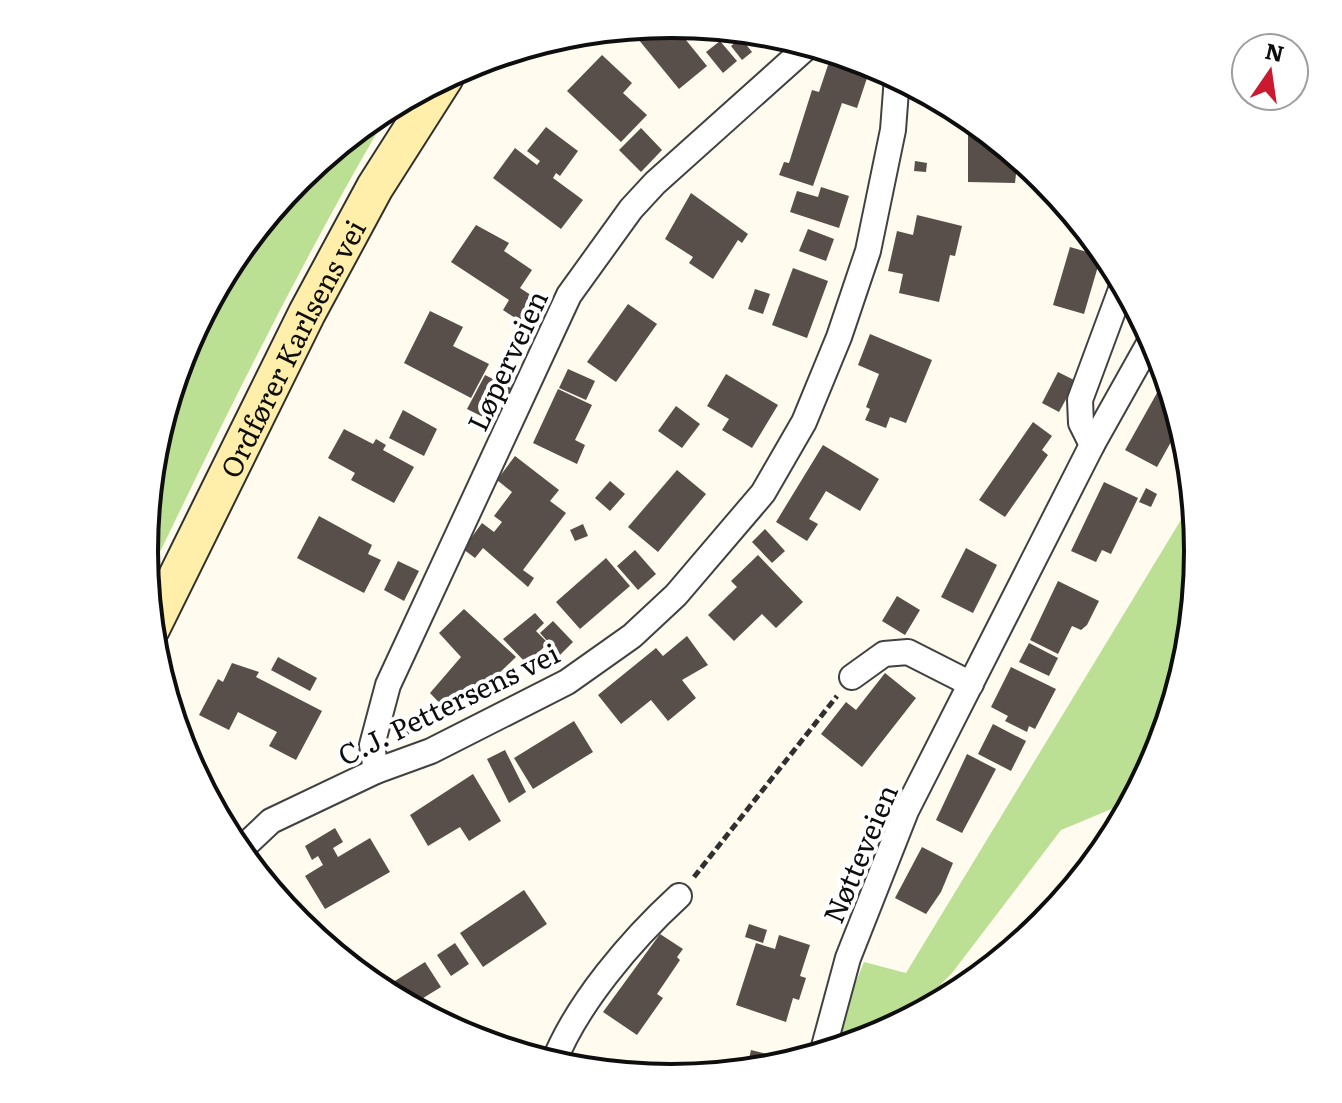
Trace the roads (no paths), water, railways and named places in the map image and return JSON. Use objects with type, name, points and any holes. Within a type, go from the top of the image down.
[{"type":"street","name":"Løperveien","points":[[376,771],[372,745],[388,685],[569,295],[631,209],[655,183],[799,54]]},
{"type":"street","name":"C.J. Pettersens vei","points":[[248,843],[271,821],[376,771],[431,751],[567,682],[632,636],[676,595],[763,493],[804,422],[839,337],[863,265],[893,130],[896,90]]},
{"type":"street","name":"Ordfører Karlsens vei","points":[[161,609],[307,313],[375,187],[432,97]]},
{"type":"street","points":[[1092,445],[1081,423],[1080,400],[1118,298]]},
{"type":"street","name":"Nøtteveien","points":[[825,1041],[848,958],[906,811],[1092,445],[1144,352]]},
{"type":"street","points":[[852,677],[884,654],[908,652],[971,684]]},
{"type":"street","points":[[557,1052],[562,1039],[641,930],[679,896]]}]
